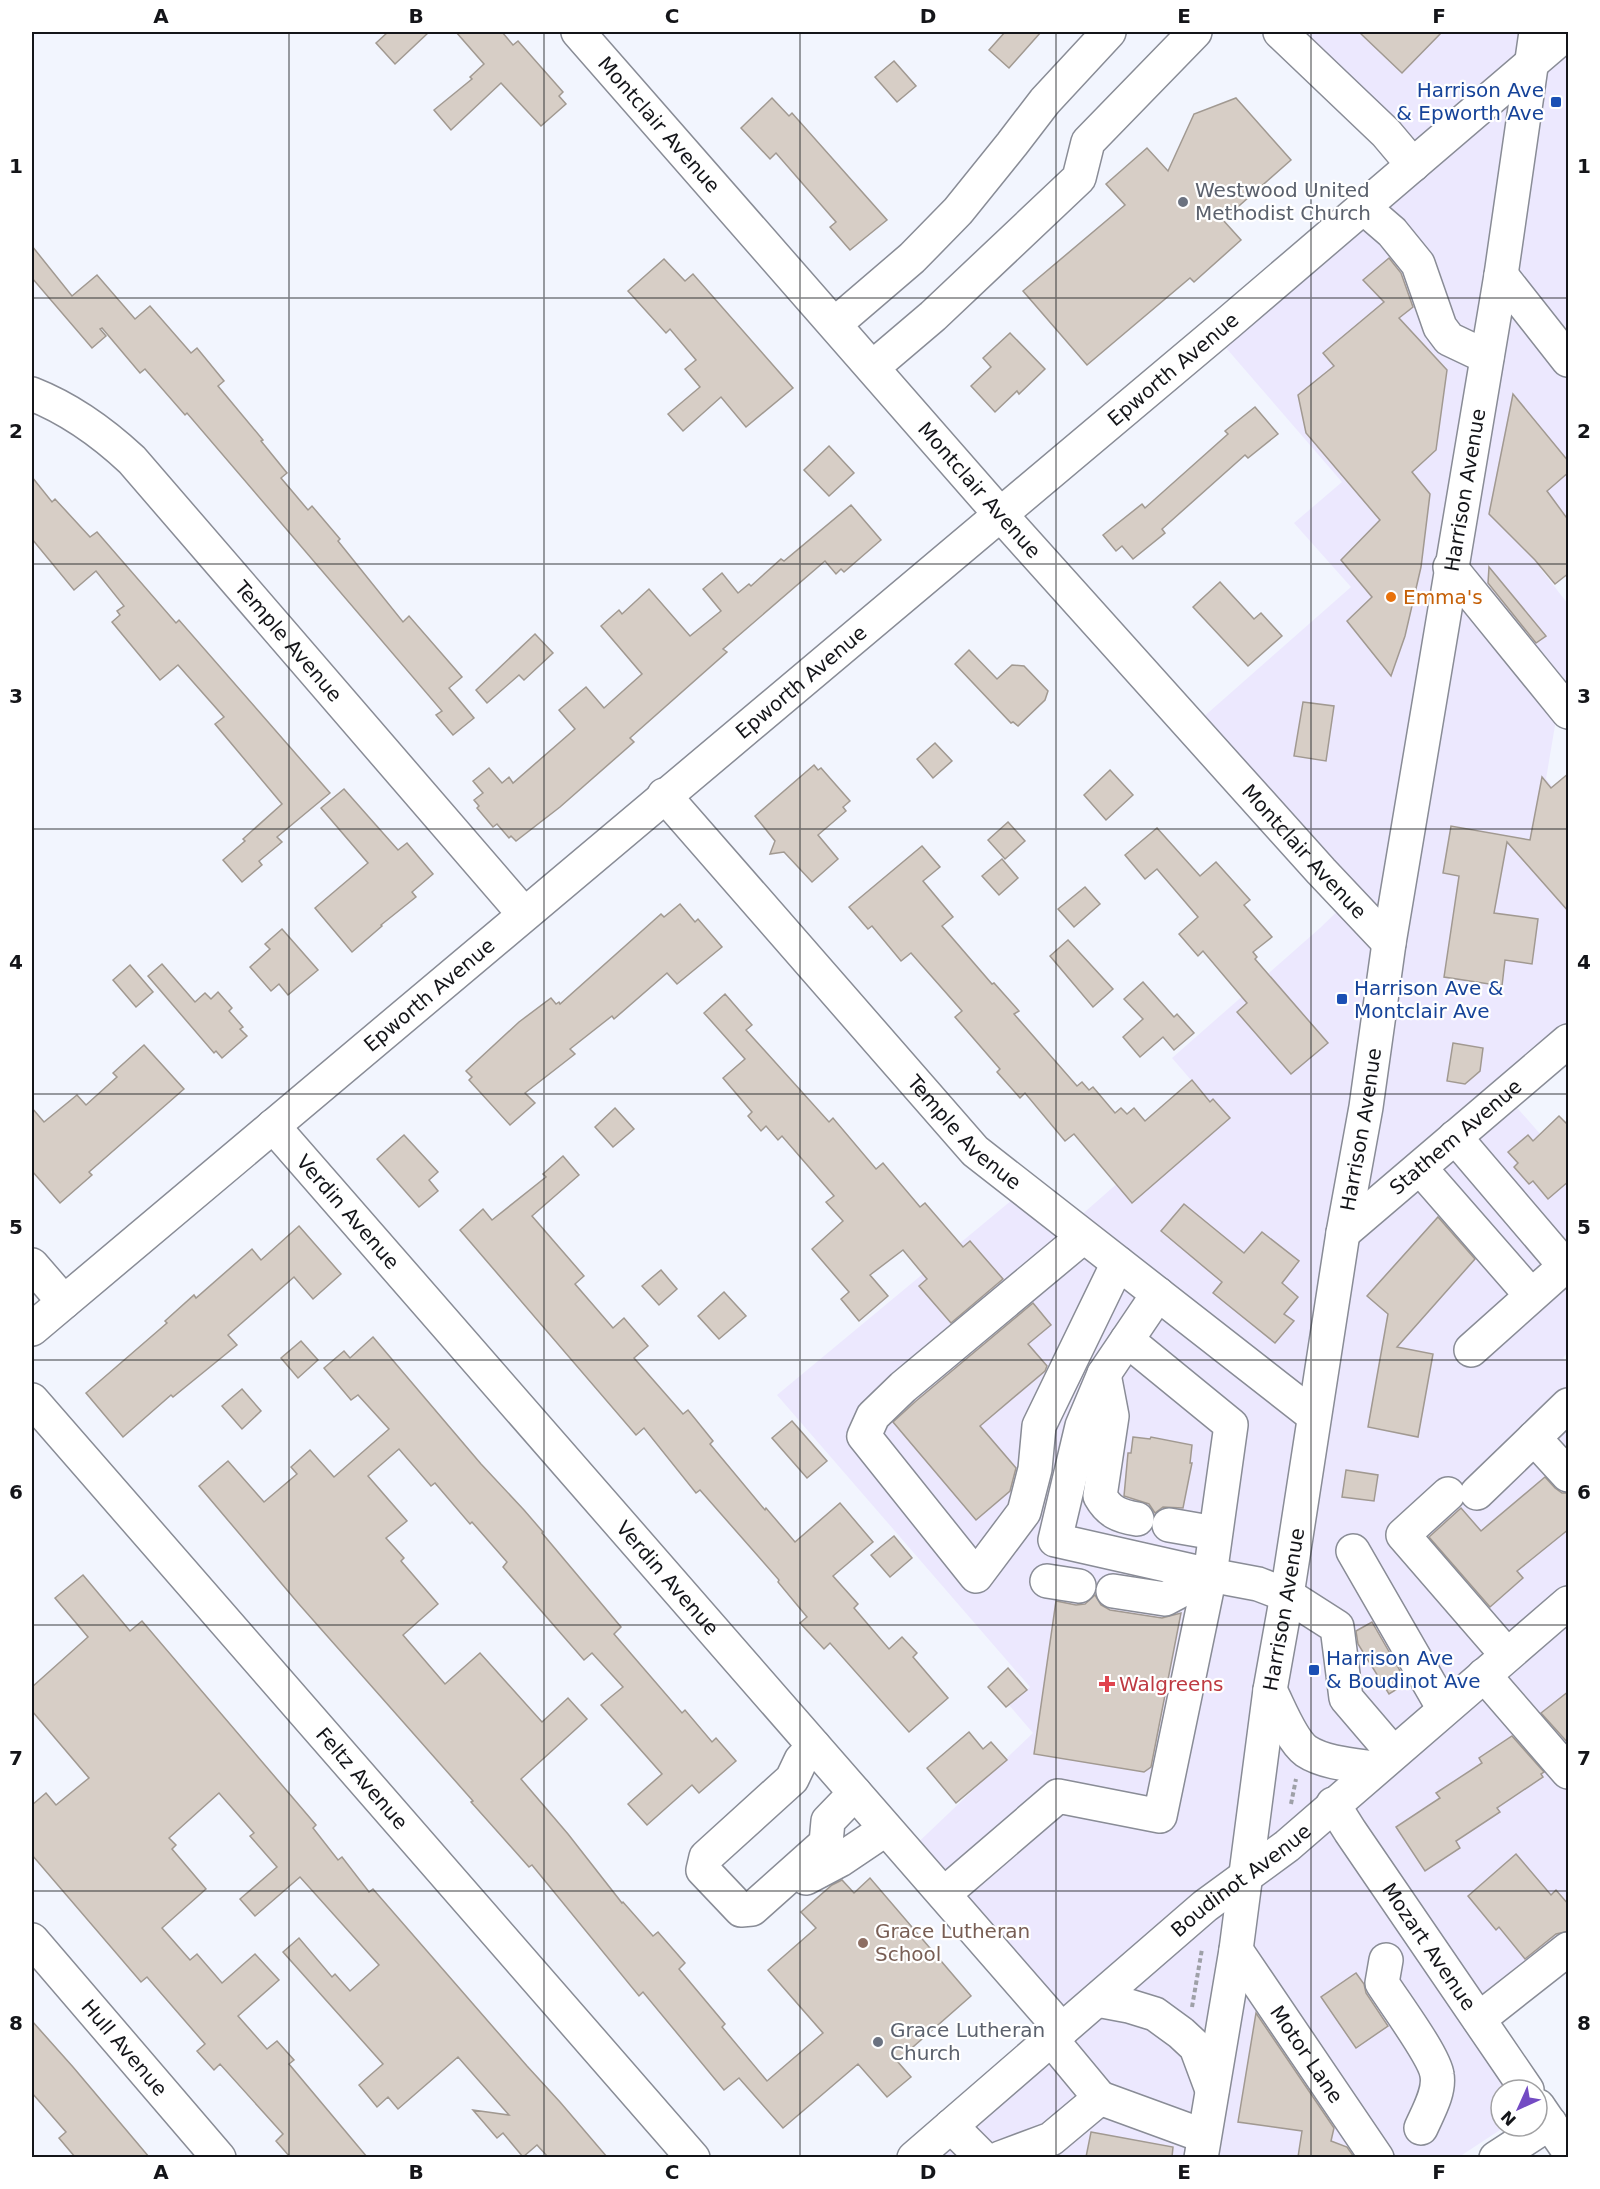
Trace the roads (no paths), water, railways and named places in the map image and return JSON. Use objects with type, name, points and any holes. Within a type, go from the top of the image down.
[{"type":"street","name":"Montclair Avenue","points":[[578,32],[1000,514],[1321,871],[1389,943]]},
{"type":"street","points":[[835,324],[912,258],[958,212],[1045,101],[1109,32]]},
{"type":"street","points":[[873,367],[933,316],[1079,178],[1088,142],[1195,32]]},
{"type":"street","name":"Harrison Avenue","points":[[1203,2147],[1236,1950],[1270,1690],[1287,1595],[1343,1233],[1366,1107],[1389,943],[1450,567],[1501,275],[1536,32]]},
{"type":"street","name":"Epworth Avenue","points":[[32,1329],[1569,32]]},
{"type":"street","points":[[1291,35],[1386,133],[1413,165]]},
{"type":"street","points":[[1363,207],[1392,232],[1418,264],[1440,327],[1449,339],[1486,357]]},
{"type":"street","points":[[1501,275],[1569,360]]},
{"type":"street","name":"Temple Avenue","points":[[32,394],[76,415],[106,436],[132,460],[524,914]]},
{"type":"street","points":[[1450,567],[1569,712]]},
{"type":"street","name":"Temple Avenue","points":[[664,795],[975,1151],[1314,1416]]},
{"type":"street","name":"Stathem Avenue","points":[[1343,1233],[1569,1041]]},
{"type":"street","name":"Verdin Avenue","points":[[273,1126],[944,1894],[1057,2034],[1100,2098]]},
{"type":"street","points":[[1455,1137],[1564,1266],[1530,1294],[1471,1350]]},
{"type":"street","points":[[1420,1168],[1530,1294]]},
{"type":"street","points":[[1083,1237],[903,1387],[873,1416],[864,1436],[976,1576],[1024,1512],[1035,1469],[1039,1426],[1118,1263]]},
{"type":"street","points":[[32,1265],[64,1302]]},
{"type":"street","points":[[1158,1294],[1104,1374],[1082,1426],[1055,1540],[1258,1584],[1287,1595],[1338,1627],[1346,1698],[1384,1761],[1339,1763],[1306,1751],[1294,1738],[1270,1690]]},
{"type":"street","points":[[944,1894],[1058,1796],[1160,1816],[1210,1575],[1231,1425],[1127,1340]]},
{"type":"street","points":[[1104,1374],[1112,1416],[1100,1496],[1107,1508],[1118,1516],[1137,1519]]},
{"type":"street","name":"Feltz Avenue","points":[[32,1400],[693,2157]]},
{"type":"street","points":[[1568,1405],[1534,1438],[1403,1535],[1569,1772]]},
{"type":"street","points":[[1534,1438],[1569,1475]]},
{"type":"street","points":[[1169,1525],[1215,1533]]},
{"type":"street","points":[[1353,1551],[1444,1709]]},
{"type":"street","points":[[1113,1591],[1165,1599],[1210,1575]]},
{"type":"street","points":[[1047,1581],[1079,1586]]},
{"type":"street","name":"Boudinot Avenue","points":[[914,2157],[1205,1906],[1287,1846],[1569,1603]]},
{"type":"street","points":[[814,1746],[801,1760],[792,1779],[706,1857],[703,1869],[741,1910],[752,1909],[826,1843],[828,1821],[855,1792]]},
{"type":"street","name":"Mozart Avenue","points":[[1333,1804],[1519,2078]]},
{"type":"street","points":[[784,1880],[791,1886],[840,1860],[886,1829]]},
{"type":"street","name":"Hull Avenue","points":[[32,1940],[219,2157]]},
{"type":"street","points":[[1479,2019],[1569,1949]]},
{"type":"street","name":"Motor Lane","points":[[1236,1950],[1377,2157]]},
{"type":"street","points":[[1386,1960],[1382,1983],[1431,2060],[1437,2075],[1435,2094],[1421,2128]]},
{"type":"street","points":[[1097,2000],[1155,2014],[1182,2033],[1196,2047],[1212,2090]]},
{"type":"street","points":[[1000,2157],[1059,2148],[1100,2098],[1203,2147]]},
{"type":"street","points":[[1549,2121],[1569,2150]]},
{"type":"street","points":[[951,2126],[983,2157]]},
{"type":"street","points":[[1496,2157],[1517,2138]]},
{"type":"place","name":"Harrison Ave & Epworth Ave","points":[[1556,102]]},
{"type":"place","name":"Westwood United Methodist Church","points":[[1183,202]]},
{"type":"place","name":"Emma's","points":[[1391,597]]},
{"type":"place","name":"Harrison Ave & Montclair Ave","points":[[1342,999]]},
{"type":"place","name":"Harrison Ave & Boudinot Ave","points":[[1314,1670]]},
{"type":"place","name":"Walgreens","points":[[1107,1684]]},
{"type":"place","name":"Grace Lutheran School","points":[[863,1943]]},
{"type":"place","name":"Grace Lutheran Church","points":[[878,2042]]}]
